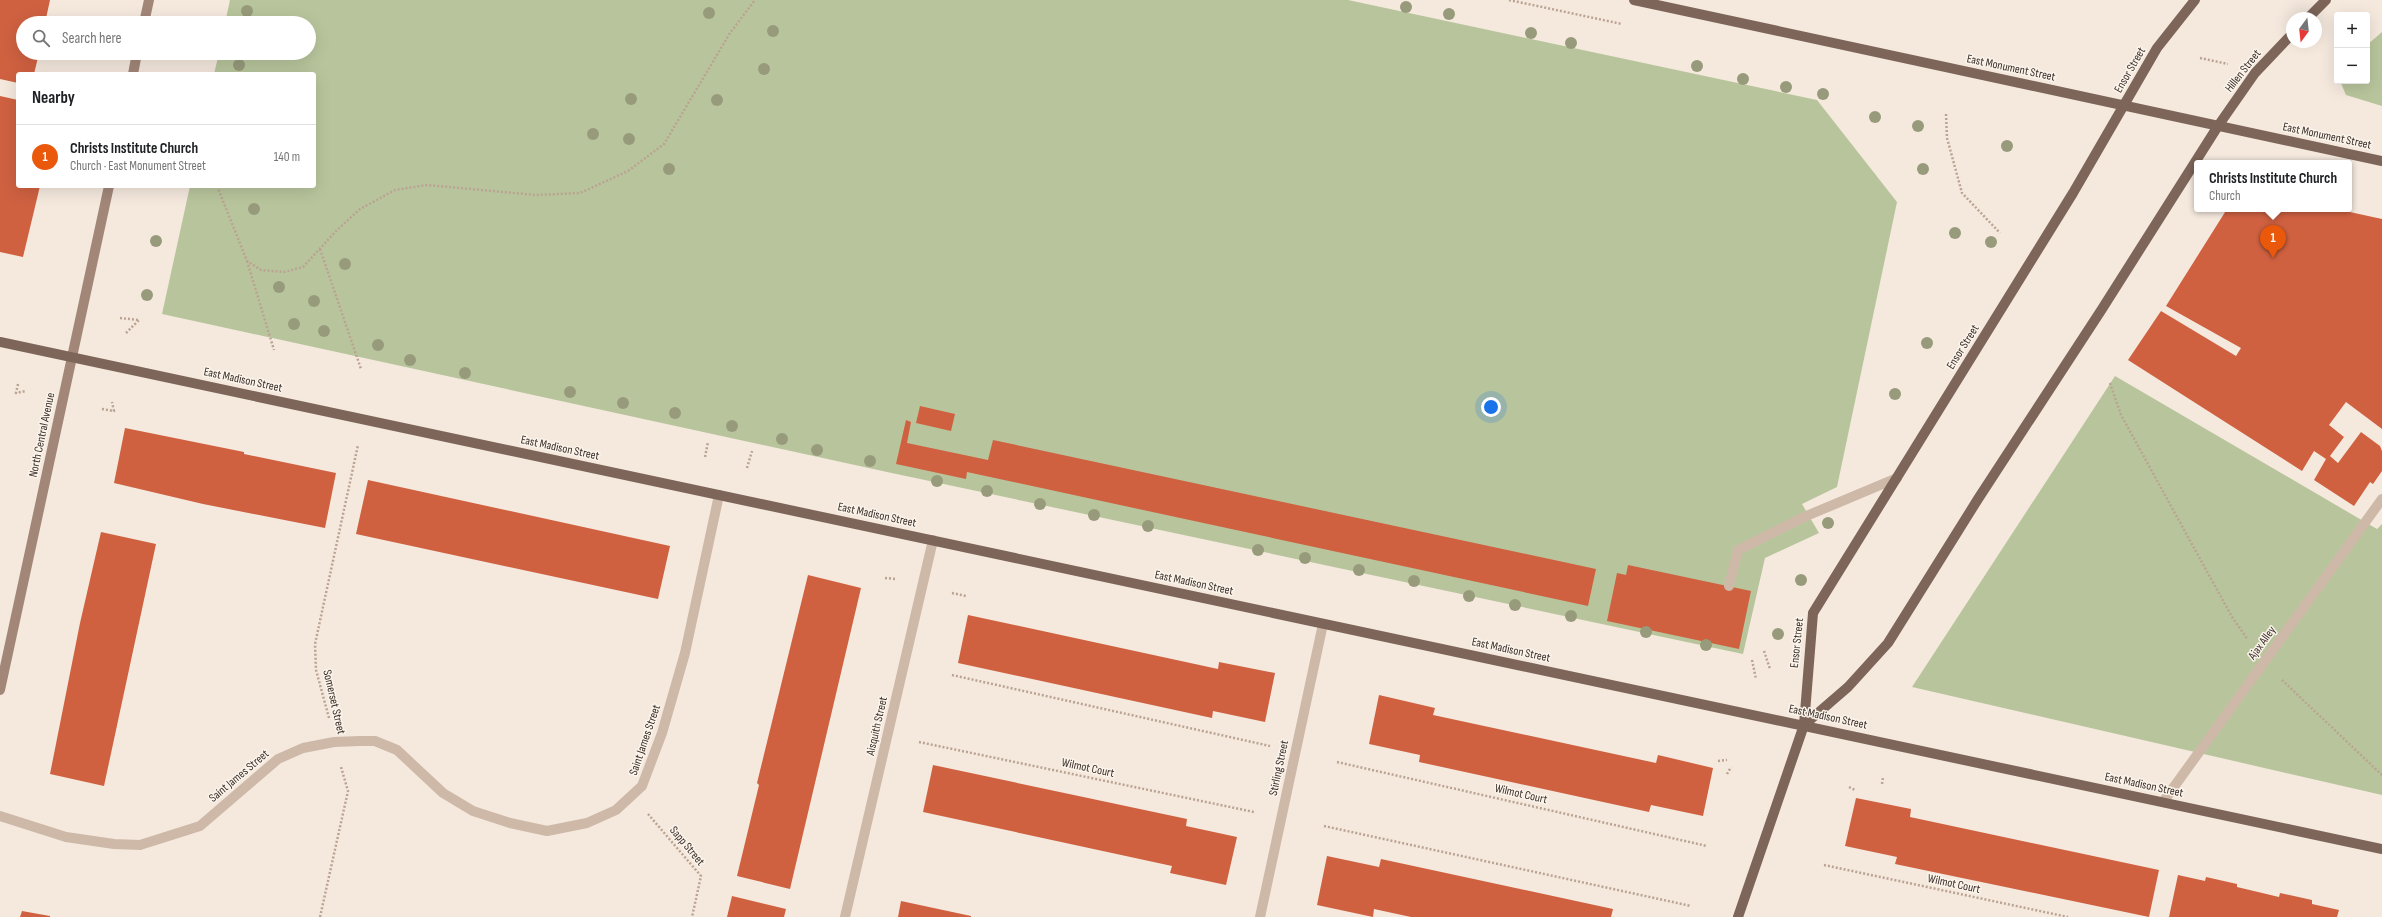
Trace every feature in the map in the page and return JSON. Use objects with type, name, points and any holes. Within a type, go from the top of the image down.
[{"type":"main road","name":"East Monument Street","points":[[1634,0],[2382,161]]},
{"type":"main road","name":"Ensor Street","points":[[1738,917],[1804,725],[1813,613],[2073,193],[2157,48],[2195,0]]},
{"type":"main road","points":[[2314,12],[2326,0]]},
{"type":"main road","name":"Hillen Street","points":[[2218,126],[2255,73],[2286,40]]},
{"type":"main road","points":[[2196,160],[2218,126]]},
{"type":"main road","points":[[1804,725],[1848,687],[1888,643],[1978,499],[2194,164]]},
{"type":"main road","name":"East Madison Street","points":[[0,342],[2382,848]]},
{"type":"street","points":[[145,16],[148,0]]},
{"type":"street","points":[[133,72],[136,60]]},
{"type":"street","name":"North Central Avenue","points":[[0,690],[109,188]]},
{"type":"street","points":[[1729,586],[1738,550],[1804,517],[1897,478]]},
{"type":"street","name":"Saint James Street","points":[[0,816],[66,837],[114,844],[140,845],[200,826],[278,759],[303,748],[334,742],[375,741],[397,750],[443,793],[473,811],[547,832],[587,822],[616,810],[642,786],[662,733],[685,653],[719,495]]},
{"type":"street","name":"Ajax Alley","points":[[2163,802],[2382,499]]},
{"type":"street","name":"Aisquith Street","points":[[845,917],[933,540]]},
{"type":"street","name":"Stirling Street","points":[[1260,917],[1323,624]]},
{"type":"path","points":[[247,261],[261,270],[284,272],[303,267],[360,209],[394,190],[427,185],[536,195],[580,193],[628,171],[664,144],[730,33],[754,0]]},
{"type":"path","points":[[2200,58],[2228,64]]},
{"type":"path","points":[[1946,114],[1947,138],[1962,193],[2000,233]]},
{"type":"path","points":[[218,188],[247,261],[274,350]]},
{"type":"path","points":[[320,249],[362,369]]},
{"type":"path","points":[[120,318],[139,320],[126,333]]},
{"type":"path","points":[[2110,383],[2121,415],[2228,610],[2264,662],[2382,775]]},
{"type":"path","points":[[18,384],[16,393],[26,390]]},
{"type":"path","points":[[102,409],[114,411],[112,402]]},
{"type":"path","name":"Somerset Street","points":[[320,917],[348,791],[316,670],[315,644],[363,419]]},
{"type":"path","points":[[706,457],[708,442]]},
{"type":"path","points":[[747,468],[752,451]]},
{"type":"path","points":[[885,578],[896,580]]},
{"type":"path","points":[[952,593],[966,596]]},
{"type":"path","points":[[1764,651],[1770,669]]},
{"type":"path","points":[[1752,660],[1756,679]]},
{"type":"path","points":[[952,675],[1270,746]]},
{"type":"path","name":"Wilmot Court","points":[[919,742],[1254,812]]},
{"type":"path","points":[[1718,761],[1727,760]]},
{"type":"path","name":"Wilmot Court","points":[[1337,762],[1707,846]]},
{"type":"path","points":[[1727,774],[1732,767]]},
{"type":"path","points":[[1882,784],[1883,777]]},
{"type":"path","points":[[1849,787],[1855,790]]},
{"type":"path","name":"Sapp Street","points":[[632,796],[701,876],[692,917]]},
{"type":"path","points":[[1324,826],[1691,906]]},
{"type":"path","name":"Wilmot Court","points":[[1824,865],[2068,917]]},
{"type":"green space","points":[[230,0],[1348,0],[1817,100],[1897,202],[1837,487],[1802,504],[1819,533],[1765,558],[1743,654],[887,472],[162,314],[190,188],[316,188],[316,72],[214,72],[217,60],[316,60],[316,16],[227,16]]},
{"type":"green space","points":[[2382,32],[2382,106],[2346,95],[2341,84],[2370,84],[2370,42]]},
{"type":"green space","points":[[2115,376],[2377,529],[2382,524],[2382,795],[1912,687]]},
{"type":"building","points":[[0,0],[50,0],[47,16],[16,16],[16,60],[37,60],[34,72],[16,72],[16,83],[0,79]]},
{"type":"building","points":[[0,96],[16,100],[16,188],[40,188],[23,257],[0,252]]},
{"type":"building","points":[[2225,212],[2350,212],[2382,219],[2382,429],[2346,402],[2329,425],[2344,437],[2330,456],[2338,463],[2361,432],[2380,446],[2382,451],[2382,471],[2373,484],[2370,482],[2354,506],[2314,480],[2326,459],[2314,451],[2302,471],[2128,360],[2161,311],[2236,356],[2241,348],[2166,306]]},
{"type":"building","points":[[920,406],[955,414],[951,431],[916,423]]},
{"type":"building","points":[[906,420],[911,422],[907,443],[988,460],[993,440],[1596,569],[1588,606],[967,472],[966,479],[896,464]]},
{"type":"building","points":[[125,428],[244,452],[244,454],[336,473],[325,528],[203,504],[114,483]]},
{"type":"building","points":[[368,480],[670,546],[658,599],[356,534]]},
{"type":"building","points":[[101,532],[156,544],[104,786],[50,774],[80,623]]},
{"type":"building","points":[[1628,565],[1751,591],[1739,649],[1607,621],[1617,573],[1626,575]]},
{"type":"building","points":[[808,575],[861,588],[790,889],[737,876],[759,785],[757,783]]},
{"type":"building","points":[[968,615],[1218,669],[1219,662],[1275,673],[1265,722],[1213,711],[1212,718],[958,663]]},
{"type":"building","points":[[1379,695],[1435,708],[1433,715],[1656,763],[1658,755],[1713,768],[1703,816],[1651,805],[1649,812],[1419,762],[1420,755],[1369,744]]},
{"type":"building","points":[[933,765],[1187,819],[1186,826],[1237,837],[1226,885],[1170,873],[1172,866],[923,812]]},
{"type":"building","points":[[1856,798],[1911,809],[1910,817],[2159,870],[2149,917],[1895,864],[1897,857],[1845,846]]},
{"type":"building","points":[[1327,856],[1379,867],[1381,859],[1613,909],[1611,917],[1411,917],[1374,909],[1373,917],[1317,905]]},
{"type":"building","points":[[2178,875],[2205,881],[2206,877],[2237,884],[2237,887],[2279,897],[2280,893],[2312,900],[2312,904],[2339,910],[2337,917],[2169,917]]},
{"type":"building","points":[[732,896],[786,909],[784,917],[727,917]]},
{"type":"building","points":[[901,901],[971,916],[971,917],[898,917]]},
{"type":"building","points":[[22,911],[50,916],[50,917],[20,917]]},
{"type":"place","name":"Christs Institute Church","points":[[2273,258]]}]
